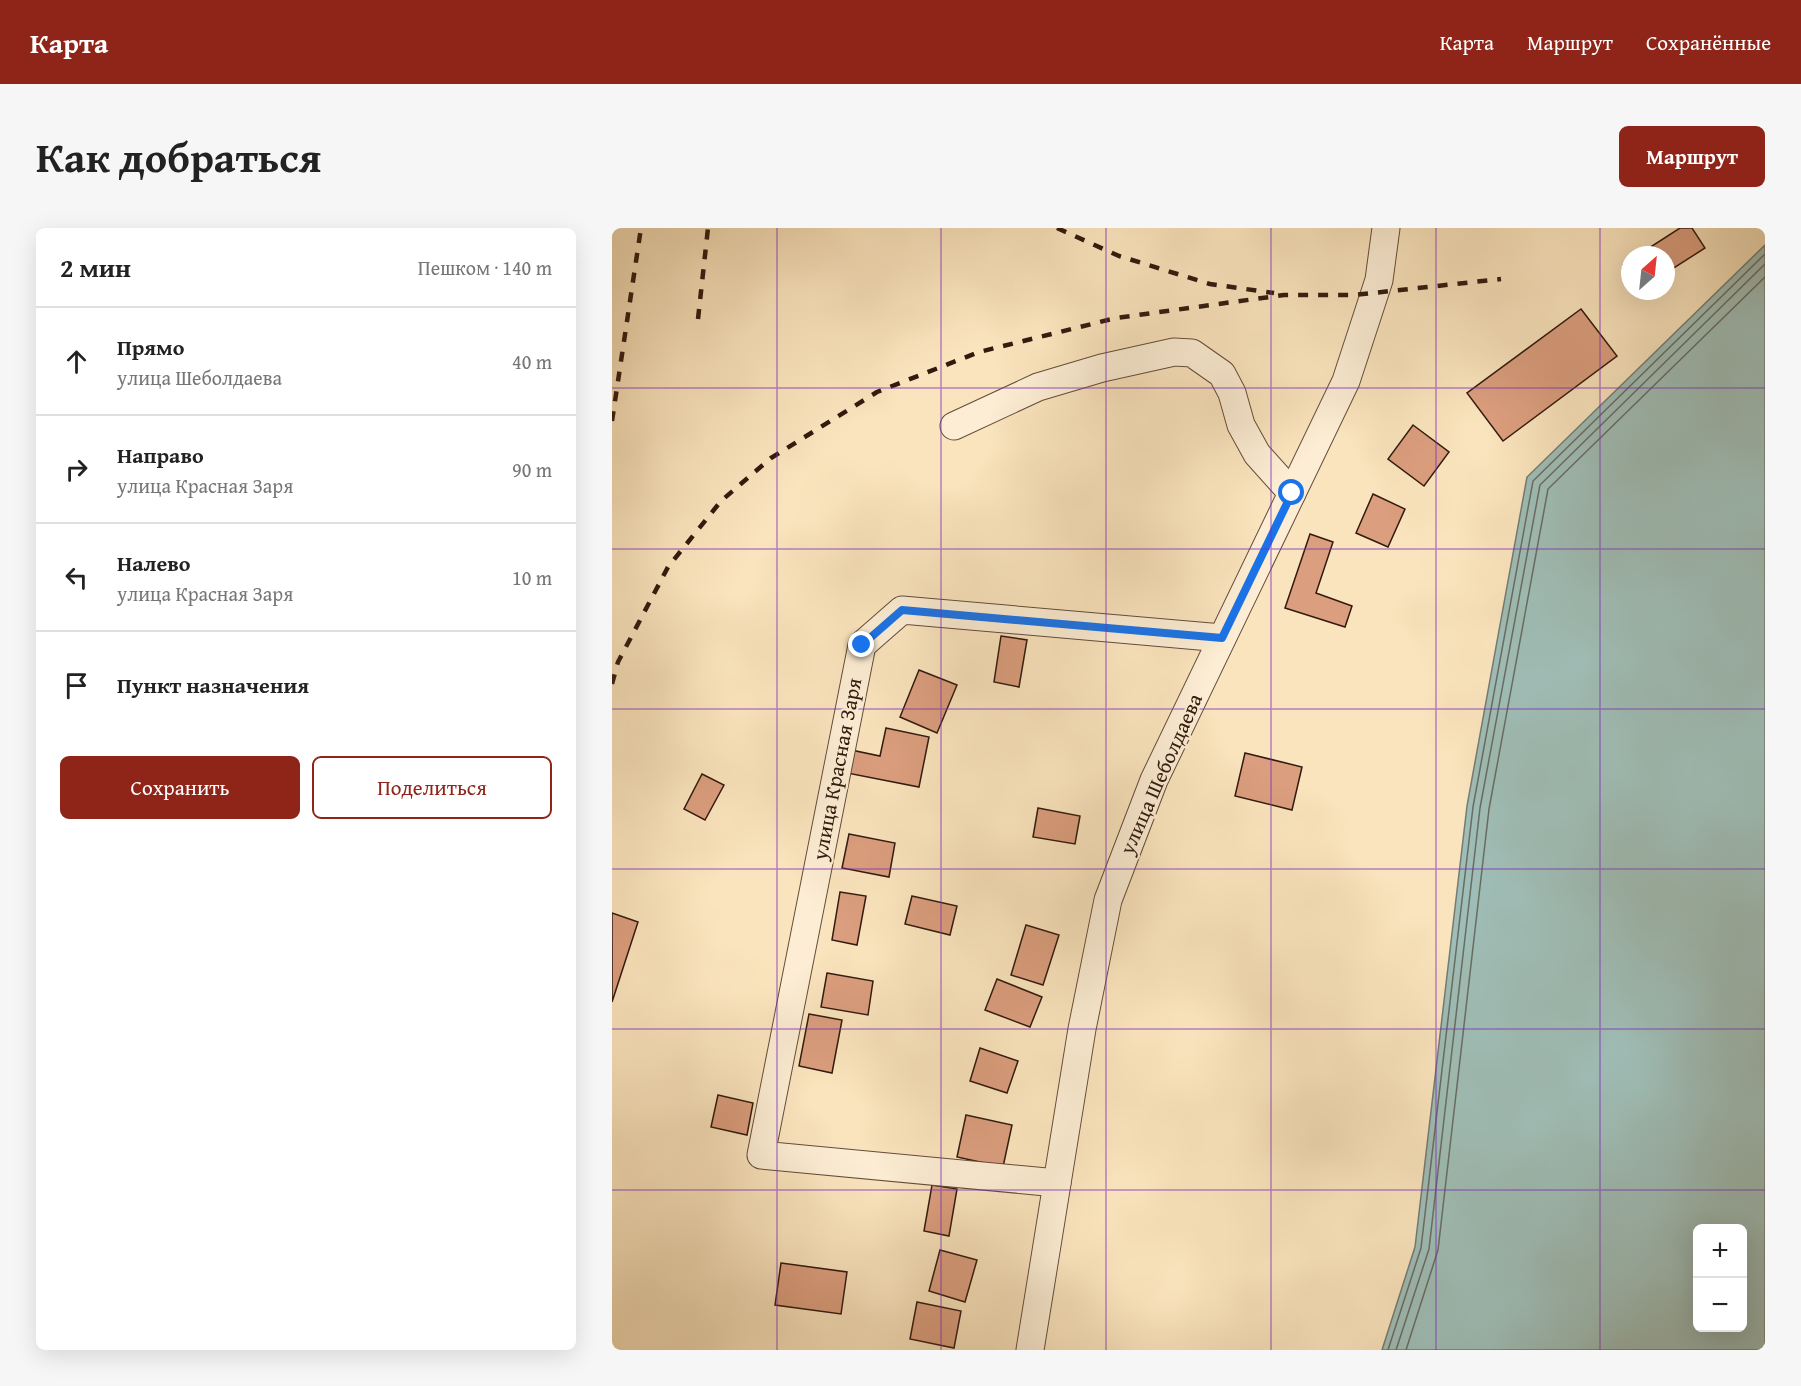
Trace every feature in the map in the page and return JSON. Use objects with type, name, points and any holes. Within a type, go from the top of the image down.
[{"type":"street","name":"улица Шеболдаева","points":[[1030,1350],[1082,1029],[1108,900],[1154,780],[1346,381],[1379,280],[1386,228]]},
{"type":"street","points":[[954,426],[1038,387],[1102,368],[1174,352],[1192,353],[1222,374],[1232,393],[1241,425],[1257,454],[1292,493]]},
{"type":"street","name":"улица Красная Заря","points":[[1057,1183],[761,1155],[862,645],[902,610],[1222,638]]},
{"type":"water","points":[[1765,245],[1765,1350],[1382,1350],[1415,1247],[1467,806],[1527,477]]},
{"type":"building","points":[[1680,228],[1692,228],[1705,248],[1675,267],[1675,246],[1652,246]]},
{"type":"building","points":[[1581,309],[1617,356],[1503,441],[1467,393]]},
{"type":"building","points":[[1413,425],[1449,452],[1424,486],[1388,459]]},
{"type":"building","points":[[1373,494],[1405,509],[1388,547],[1356,533]]},
{"type":"building","points":[[1310,534],[1333,542],[1316,593],[1352,606],[1345,627],[1285,608]]},
{"type":"building","points":[[1001,636],[1027,640],[1019,687],[994,682]]},
{"type":"building","points":[[919,670],[957,685],[937,733],[900,717]]},
{"type":"building","points":[[886,728],[929,737],[919,787],[847,773],[851,750],[880,756]]},
{"type":"building","points":[[1245,753],[1302,767],[1292,810],[1235,796]]},
{"type":"building","points":[[702,774],[724,785],[705,820],[684,809]]},
{"type":"building","points":[[1038,808],[1080,816],[1075,844],[1033,837]]},
{"type":"building","points":[[849,834],[895,843],[889,877],[842,868]]},
{"type":"building","points":[[840,892],[866,896],[857,945],[832,940]]},
{"type":"building","points":[[912,896],[957,906],[950,935],[905,924]]},
{"type":"building","points":[[612,913],[638,922],[612,1002]]},
{"type":"building","points":[[1026,925],[1059,935],[1043,985],[1011,975]]},
{"type":"building","points":[[827,973],[873,981],[868,1015],[821,1007]]},
{"type":"building","points":[[997,979],[1042,997],[1030,1027],[985,1010]]},
{"type":"building","points":[[809,1014],[842,1020],[832,1073],[799,1066]]},
{"type":"building","points":[[980,1048],[1018,1061],[1007,1093],[970,1081]]},
{"type":"building","points":[[718,1095],[753,1103],[747,1135],[711,1127]]},
{"type":"building","points":[[966,1115],[1012,1125],[1003,1167],[957,1157]]},
{"type":"building","points":[[932,1185],[957,1189],[949,1236],[924,1231]]},
{"type":"building","points":[[940,1250],[977,1260],[965,1302],[929,1291]]},
{"type":"building","points":[[781,1263],[847,1272],[841,1314],[775,1305]]},
{"type":"building","points":[[917,1302],[961,1311],[954,1348],[910,1339]]},
{"type":"railway","points":[[612,421],[641,228]]},
{"type":"railway","points":[[698,319],[708,228]]},
{"type":"railway","points":[[1057,228],[1119,256],[1210,284],[1274,293]]},
{"type":"railway","points":[[612,684],[618,662],[668,567],[721,501],[771,458],[877,392],[979,352],[1116,318],[1284,295],[1354,295],[1501,279]]},
{"type":"route","points":[[862,645],[902,610],[1222,638],[1292,493]]}]
